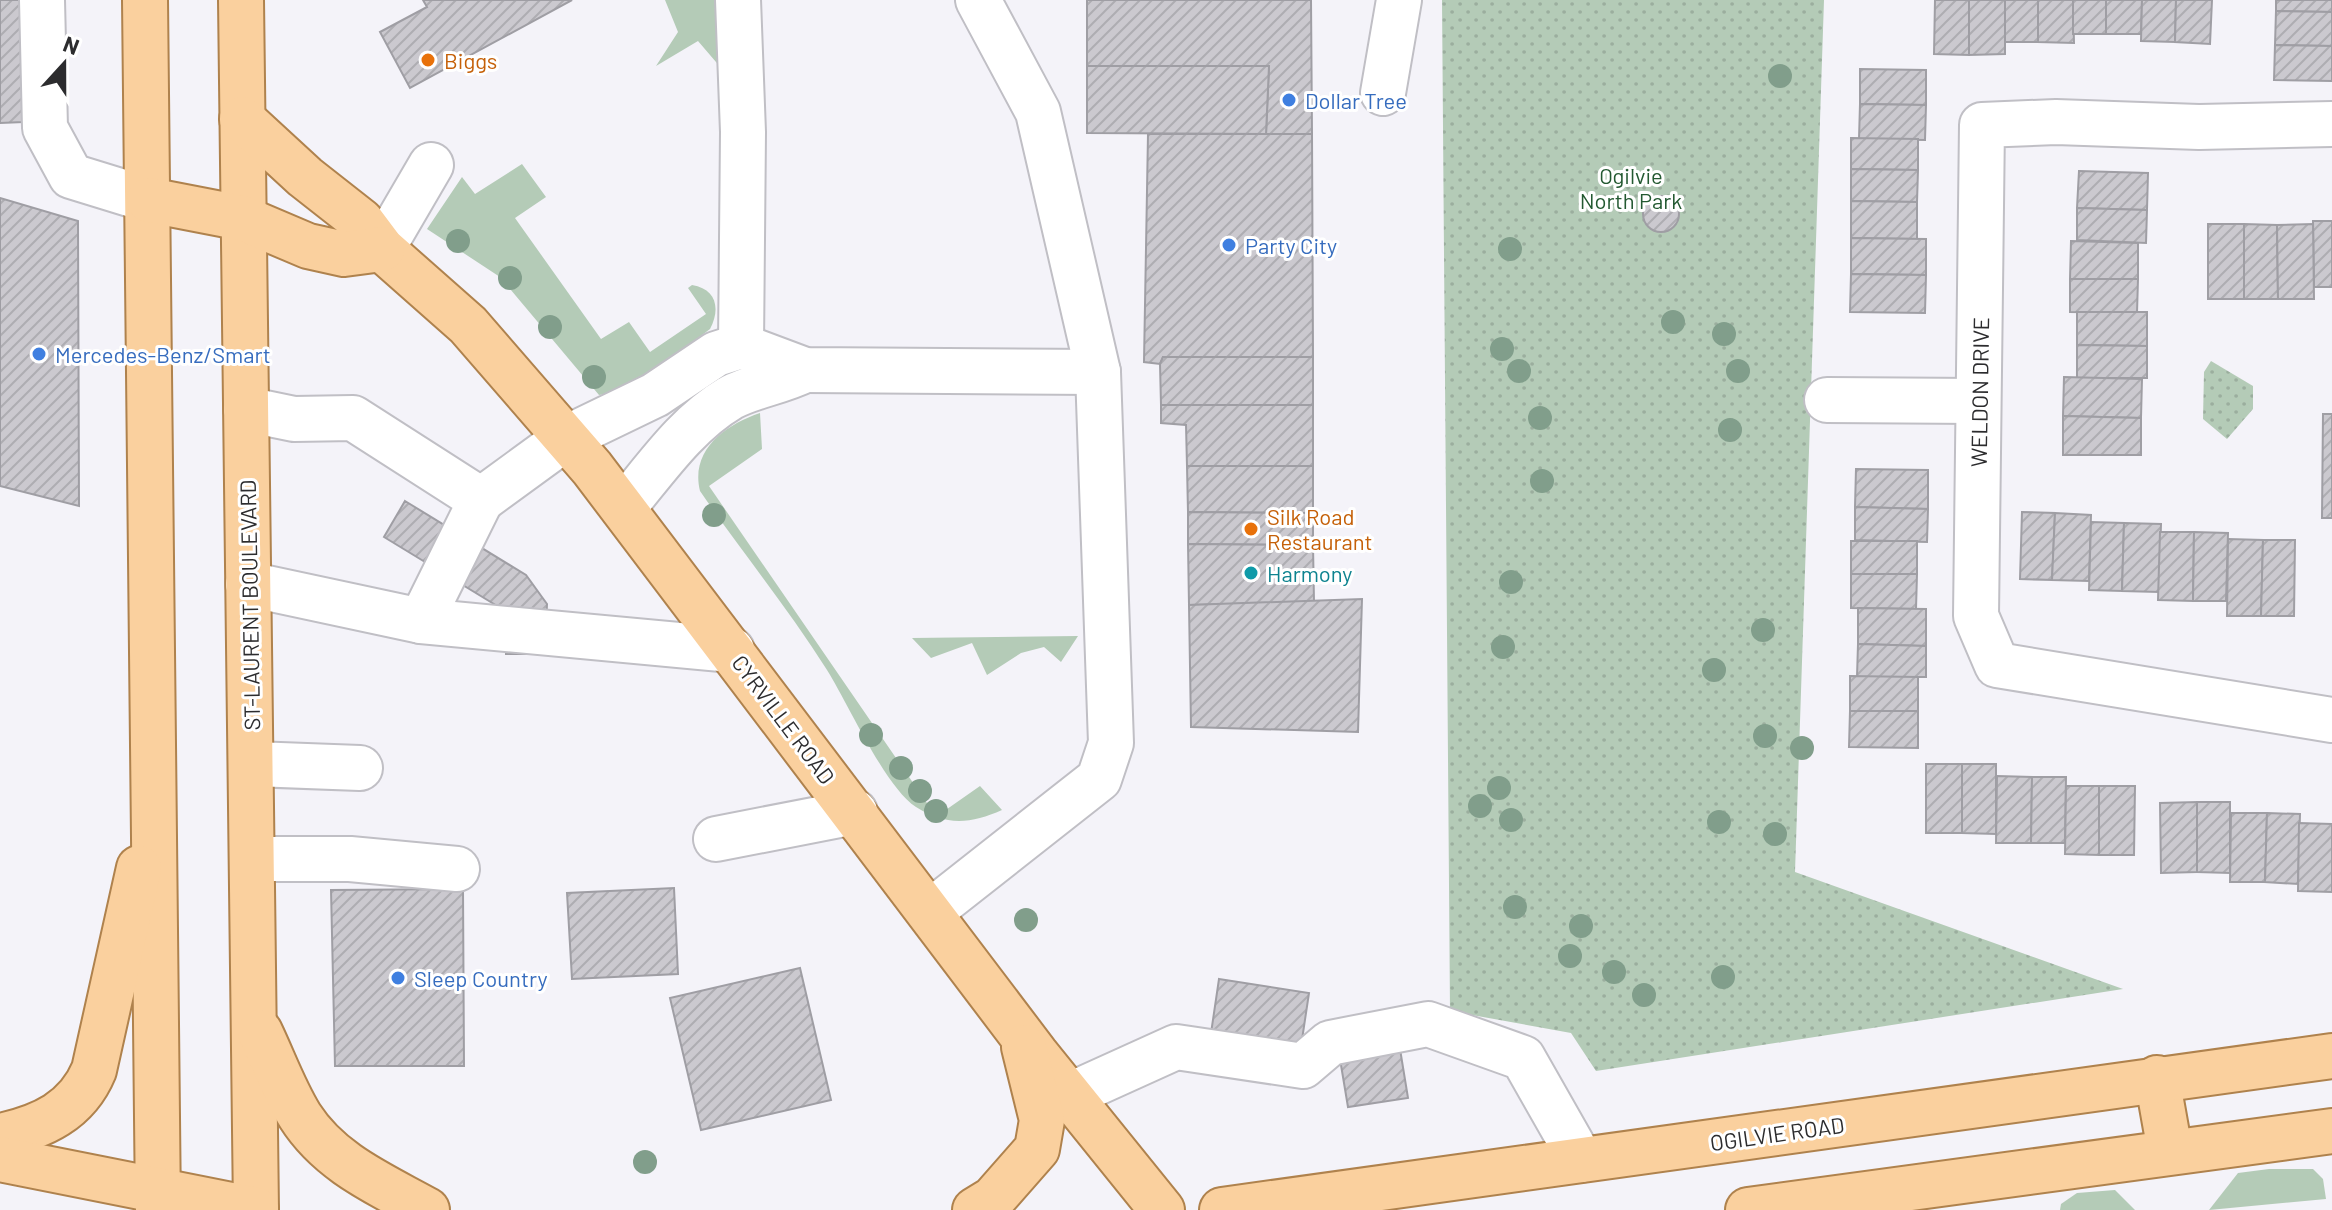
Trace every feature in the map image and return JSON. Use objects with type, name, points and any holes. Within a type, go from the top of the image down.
[{"type":"main road","points":[[145,0],[156,791],[158,1201]]},
{"type":"main road","name":"ST-LAURENT BOULEVARD","points":[[241,0],[256,1210]]},
{"type":"main road","name":"CYRVILLE ROAD","points":[[242,119],[305,177],[361,221],[382,249],[468,325],[566,438],[732,650],[1021,1033],[1162,1210]]},
{"type":"main road","points":[[149,200],[242,218],[308,246],[344,254],[382,249]]},
{"type":"main road","points":[[0,1136],[56,1117],[77,1101],[87,1086],[105,1025],[156,791]]},
{"type":"main road","points":[[254,1018],[299,1115],[320,1142],[359,1174],[427,1210]]},
{"type":"main road","points":[[975,1210],[993,1199],[1037,1149],[1042,1120],[1021,1033]]},
{"type":"main road","name":"OGILVIE ROAD","points":[[1222,1210],[2332,1056]]},
{"type":"main road","points":[[2157,1078],[2170,1151]]},
{"type":"main road","points":[[1760,1209],[2332,1131]]},
{"type":"main road","points":[[0,1159],[158,1201],[256,1210]]},
{"type":"street","points":[[42,0],[45,128],[71,176],[149,200]]},
{"type":"street","points":[[738,0],[743,132],[741,346]]},
{"type":"street","points":[[930,912],[1099,779],[1111,743],[1098,372],[1038,112],[978,0]]},
{"type":"street","points":[[1383,93],[1399,0]]},
{"type":"street","name":"WELDON DRIVE","points":[[2332,124],[2199,127],[2056,122],[1982,125],[1976,616],[1997,665],[2332,720]]},
{"type":"street","points":[[382,249],[431,165]]},
{"type":"street","points":[[421,621],[481,500],[566,438],[655,395],[716,354],[741,346],[805,370],[1098,372]]},
{"type":"street","points":[[623,508],[681,439],[731,398],[779,383],[805,370]]},
{"type":"street","points":[[1827,400],[1978,401]]},
{"type":"street","points":[[246,409],[294,419],[353,418],[481,500]]},
{"type":"street","points":[[248,584],[421,621],[732,650]]},
{"type":"street","points":[[251,764],[360,768]]},
{"type":"street","points":[[716,839],[855,812]]},
{"type":"street","points":[[252,859],[350,859],[457,869]]},
{"type":"street","points":[[1070,1095],[1176,1047],[1303,1066],[1330,1043],[1428,1024],[1523,1058],[1581,1160]]},
{"type":"green space","points":[[665,0],[722,0],[722,69],[698,41],[656,66],[678,32]]},
{"type":"green space","name":"Ogilvie North Park","points":[[1442,0],[1824,0],[1795,872],[2123,989],[1596,1071],[1571,1033],[1450,1011]]},
{"type":"green space","points":[[522,164],[546,197],[515,218],[601,339],[629,322],[650,352],[706,314],[688,288],[692,285],[706,291],[714,301],[715,314],[710,329],[644,379],[629,387],[599,395],[500,277],[427,229],[462,177],[475,194]]},
{"type":"green space","points":[[2211,361],[2253,386],[2253,409],[2227,439],[2203,419],[2204,372]]},
{"type":"green space","points":[[760,413],[762,449],[709,486],[929,806],[940,814],[980,786],[1002,810],[980,818],[948,820],[927,813],[904,797],[880,764],[812,647],[700,491],[698,476],[705,451],[734,424]]},
{"type":"green space","points":[[1078,636],[1061,662],[1044,647],[1021,653],[987,675],[972,643],[931,658],[912,638]]},
{"type":"green space","points":[[2313,1169],[2323,1179],[2326,1199],[2209,1210],[2238,1173]]},
{"type":"green space","points":[[2115,1190],[2135,1210],[2060,1210],[2061,1204],[2077,1193]]},
{"type":"building","points":[[0,0],[22,0],[23,122],[0,123]]},
{"type":"building","name":"Biggs","points":[[423,0],[572,0],[410,88],[380,32],[427,7]]},
{"type":"building","name":"Dollar Tree","points":[[1087,0],[1311,0],[1312,134],[1266,134],[1269,66],[1087,66]]},
{"type":"building","points":[[1935,0],[1969,0],[1969,55],[1934,54]]},
{"type":"building","points":[[1969,0],[2005,0],[2005,54],[1969,55]]},
{"type":"building","points":[[2005,0],[2038,0],[2038,42],[2005,42]]},
{"type":"building","points":[[2038,0],[2073,0],[2074,43],[2038,42]]},
{"type":"building","points":[[2073,0],[2106,0],[2106,34],[2073,34]]},
{"type":"building","points":[[2106,0],[2142,0],[2141,34],[2106,34]]},
{"type":"building","points":[[2142,0],[2176,0],[2175,42],[2141,41]]},
{"type":"building","points":[[2176,0],[2212,0],[2210,44],[2175,42]]},
{"type":"building","points":[[2276,0],[2332,0],[2332,12],[2276,11]]},
{"type":"building","points":[[2276,11],[2332,12],[2332,46],[2275,45]]},
{"type":"building","points":[[2275,45],[2332,46],[2332,81],[2274,80]]},
{"type":"building","points":[[1087,66],[1269,66],[1266,134],[1087,133]]},
{"type":"building","points":[[1860,69],[1926,70],[1926,105],[1860,104]]},
{"type":"building","points":[[1860,104],[1926,105],[1925,140],[1859,139]]},
{"type":"building","name":"Party City","points":[[1148,134],[1312,134],[1313,357],[1163,357],[1160,364],[1144,362]]},
{"type":"building","points":[[1851,138],[1918,139],[1918,170],[1851,169]]},
{"type":"building","points":[[1851,169],[1918,170],[1917,202],[1851,201]]},
{"type":"building","points":[[2079,171],[2148,173],[2147,210],[2077,208]]},
{"type":"building","points":[[1661,196],[1674,201],[1679,214],[1674,227],[1661,232],[1648,227],[1643,214],[1648,201]]},
{"type":"building","name":"Mercedes-Benz/Smart","points":[[0,198],[78,221],[79,506],[0,486]]},
{"type":"building","points":[[1851,201],[1917,202],[1917,239],[1851,238]]},
{"type":"building","points":[[2077,208],[2147,210],[2146,243],[2077,240]]},
{"type":"building","points":[[2313,221],[2332,221],[2332,287],[2314,287]]},
{"type":"building","points":[[2208,224],[2244,224],[2244,299],[2208,299]]},
{"type":"building","points":[[2244,224],[2277,225],[2278,299],[2244,299]]},
{"type":"building","points":[[2313,224],[2314,299],[2278,299],[2277,225]]},
{"type":"building","points":[[1851,238],[1926,239],[1926,275],[1851,274]]},
{"type":"building","points":[[2071,241],[2138,243],[2138,279],[2070,279]]},
{"type":"building","points":[[1851,274],[1926,275],[1925,313],[1850,312]]},
{"type":"building","points":[[2070,279],[2138,279],[2137,313],[2070,312]]},
{"type":"building","points":[[2077,312],[2147,312],[2147,346],[2077,345]]},
{"type":"building","points":[[2077,345],[2147,346],[2147,378],[2077,378]]},
{"type":"building","points":[[1163,357],[1313,357],[1313,405],[1161,405],[1160,364]]},
{"type":"building","points":[[2064,377],[2142,379],[2141,418],[2063,416]]},
{"type":"building","points":[[1161,405],[1313,405],[1313,466],[1187,466],[1186,425],[1161,423]]},
{"type":"building","points":[[2323,414],[2332,414],[2332,518],[2322,518]]},
{"type":"building","points":[[2063,416],[2141,418],[2141,455],[2063,455]]},
{"type":"building","points":[[1187,466],[1313,466],[1313,513],[1188,512]]},
{"type":"building","points":[[1856,469],[1928,470],[1928,509],[1855,507]]},
{"type":"building","points":[[405,501],[526,575],[547,604],[545,654],[506,654],[507,612],[384,537]]},
{"type":"building","points":[[1855,507],[1928,509],[1927,542],[1855,540]]},
{"type":"building","name":"Silk Road Restaurant","points":[[1188,512],[1313,513],[1313,545],[1188,544]]},
{"type":"building","points":[[2022,512],[2055,513],[2052,580],[2020,579]]},
{"type":"building","points":[[2055,513],[2091,515],[2089,581],[2052,580]]},
{"type":"building","points":[[2091,522],[2124,523],[2122,591],[2089,590]]},
{"type":"building","points":[[2124,523],[2161,524],[2159,592],[2122,591]]},
{"type":"building","points":[[2160,532],[2194,532],[2193,601],[2158,600]]},
{"type":"building","points":[[2194,532],[2228,533],[2226,601],[2193,601]]},
{"type":"building","points":[[2228,539],[2263,540],[2261,616],[2227,616]]},
{"type":"building","points":[[2263,540],[2295,540],[2294,616],[2261,616]]},
{"type":"building","points":[[1851,541],[1917,541],[1917,574],[1851,574]]},
{"type":"building","name":"Harmony","points":[[1188,544],[1313,545],[1314,602],[1189,605]]},
{"type":"building","points":[[1851,574],[1917,574],[1916,609],[1851,608]]},
{"type":"building","points":[[1362,599],[1358,732],[1191,727],[1189,605]]},
{"type":"building","points":[[1858,608],[1926,609],[1926,646],[1858,644]]},
{"type":"building","points":[[1858,644],[1926,646],[1926,677],[1857,677]]},
{"type":"building","points":[[1850,676],[1918,677],[1918,711],[1850,711]]},
{"type":"building","points":[[1850,711],[1918,711],[1918,748],[1849,747]]},
{"type":"building","points":[[1926,764],[1962,764],[1962,833],[1926,833]]},
{"type":"building","points":[[1962,764],[1996,764],[1996,834],[1962,833]]},
{"type":"building","points":[[1997,776],[2032,777],[2031,843],[1996,843]]},
{"type":"building","points":[[2032,777],[2066,777],[2065,843],[2031,843]]},
{"type":"building","points":[[2066,786],[2099,786],[2099,855],[2065,854]]},
{"type":"building","points":[[2099,786],[2135,786],[2134,855],[2099,855]]},
{"type":"building","points":[[2197,802],[2230,802],[2230,873],[2197,872]]},
{"type":"building","points":[[2197,802],[2197,872],[2161,873],[2160,803]]},
{"type":"building","points":[[2231,813],[2267,813],[2265,882],[2230,882]]},
{"type":"building","points":[[2267,813],[2300,814],[2298,884],[2265,882]]},
{"type":"building","points":[[2299,823],[2332,824],[2332,892],[2298,891]]},
{"type":"building","points":[[674,888],[678,974],[572,979],[567,893]]},
{"type":"building","name":"Sleep Country","points":[[463,889],[464,1066],[335,1066],[331,890]]},
{"type":"building","points":[[800,968],[831,1100],[701,1130],[670,998]]},
{"type":"building","points":[[1219,979],[1309,993],[1300,1053],[1210,1040]]},
{"type":"building","points":[[1400,1049],[1408,1098],[1348,1107],[1340,1059]]},
{"type":"place","name":"Biggs","points":[[428,60]]},
{"type":"place","name":"Dollar Tree","points":[[1289,100]]},
{"type":"place","name":"Party City","points":[[1229,245]]},
{"type":"place","name":"Mercedes-Benz/Smart","points":[[39,354]]},
{"type":"place","name":"Silk Road Restaurant","points":[[1251,529]]},
{"type":"place","name":"Harmony","points":[[1251,573]]},
{"type":"place","name":"Sleep Country","points":[[398,978]]}]
